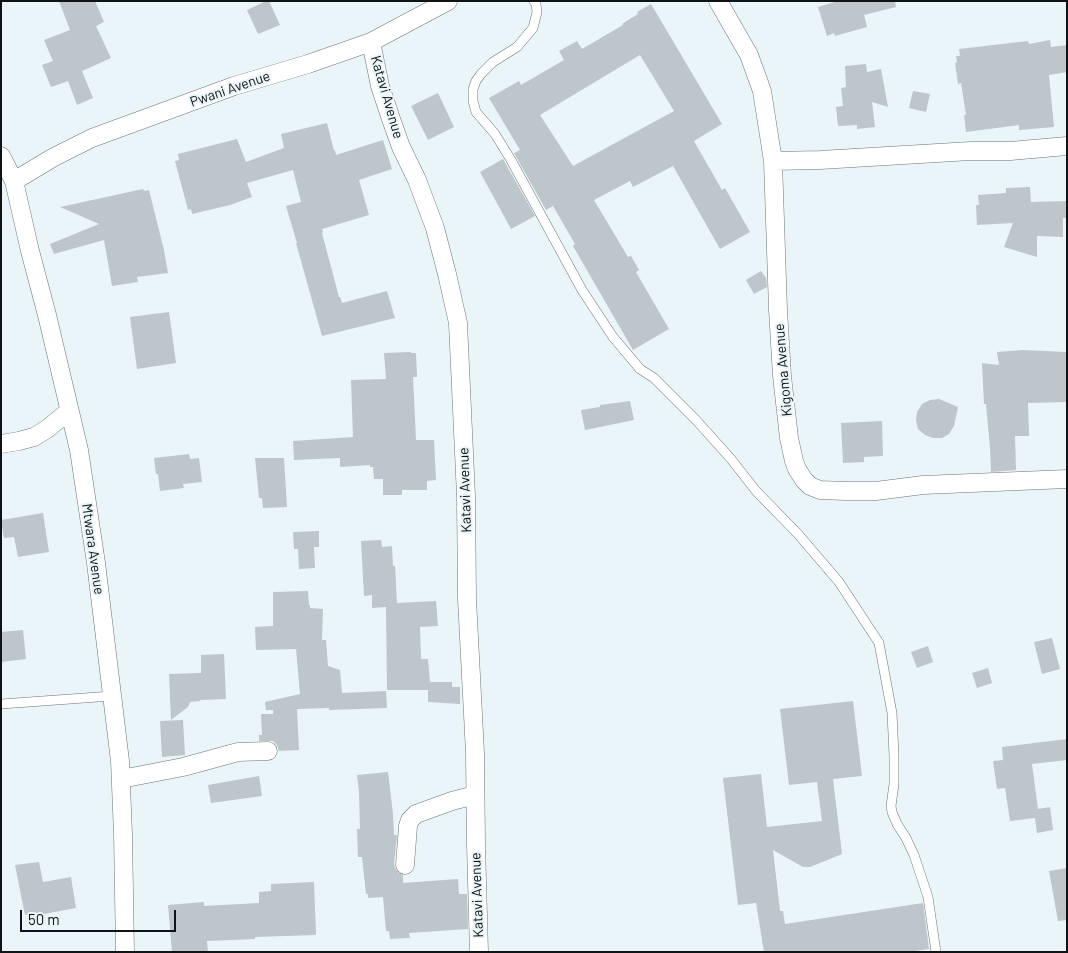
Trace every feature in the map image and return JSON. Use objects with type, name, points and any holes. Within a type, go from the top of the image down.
[{"type":"street","name":"Kigoma Avenue","points":[[718,1],[749,55],[762,91],[773,161],[777,301],[782,376],[790,446],[797,469],[804,480],[810,486],[820,490],[846,492],[923,485],[1067,479]]},
{"type":"street","name":"Pwani Avenue","points":[[14,182],[54,157],[92,138],[234,86],[308,64],[372,42],[441,3]]},
{"type":"street","name":"Katavi Avenue","points":[[372,42],[380,86],[391,119],[401,148],[417,180],[435,228],[458,324],[466,496],[467,599],[475,753],[479,952]]},
{"type":"street","points":[[773,161],[971,151],[1010,151],[1067,146]]},
{"type":"street","name":"Mtwara Avenue","points":[[1,156],[14,182],[47,315],[78,450],[96,564],[120,761],[125,952]]},
{"type":"street","points":[[1,444],[34,437],[69,410]]},
{"type":"street","points":[[120,779],[183,767],[238,752],[268,751]]},
{"type":"street","points":[[405,865],[408,826],[410,820],[416,814],[452,801],[475,796]]},
{"type":"lane","points":[[534,1],[537,12],[534,28],[517,47],[493,62],[476,81],[473,89],[473,101],[476,112],[495,134],[511,160],[582,290],[613,338],[640,369],[654,378],[696,420],[731,459],[756,491],[798,534],[839,582],[879,643],[892,713],[894,756],[892,812],[914,855],[928,897],[936,952]]},
{"type":"lane","points":[[1,704],[112,696]]},
{"type":"building","points":[[59,1],[95,1],[104,22],[96,26],[111,58],[82,71],[93,98],[77,105],[68,81],[51,87],[42,65],[53,61],[44,40],[70,30]]},
{"type":"building","points":[[269,1],[280,25],[258,34],[247,10]]},
{"type":"building","points":[[838,1],[895,1],[896,7],[864,15],[867,27],[835,36],[834,33],[827,36],[818,7]]},
{"type":"building","points":[[651,4],[722,124],[694,141],[722,190],[725,188],[750,232],[720,249],[673,166],[633,187],[630,181],[594,200],[628,257],[631,256],[639,270],[636,272],[669,329],[633,350],[573,246],[575,244],[553,206],[546,210],[514,153],[520,150],[489,98],[519,81],[521,85],[564,60],[559,51],[577,41],[582,49],[623,25],[638,14],[637,12]],"holes":[[[640,55],[674,111],[573,166],[540,115]]]},
{"type":"building","points":[[1050,40],[1051,47],[1067,45],[1067,72],[1049,75],[1054,127],[1019,130],[1019,125],[966,132],[964,115],[966,115],[961,83],[958,84],[955,63],[957,62],[956,56],[960,56],[959,49],[1028,41],[1029,44]]},
{"type":"building","points":[[866,64],[867,72],[881,69],[888,107],[872,102],[875,127],[857,129],[857,125],[838,126],[836,107],[843,106],[841,88],[846,87],[845,66]]},
{"type":"building","points":[[913,91],[930,94],[926,112],[909,108]]},
{"type":"building","points":[[438,93],[454,127],[428,140],[411,106]]},
{"type":"building","points":[[327,123],[336,155],[383,140],[392,169],[359,180],[369,215],[322,229],[322,233],[342,303],[387,291],[395,318],[322,336],[286,206],[301,202],[293,170],[247,183],[252,197],[230,205],[192,214],[191,209],[188,210],[175,161],[179,160],[178,154],[237,139],[246,162],[284,148],[281,134]]},
{"type":"building","points":[[503,159],[535,216],[511,229],[480,172]]},
{"type":"building","points":[[1030,187],[1031,202],[1067,201],[1067,218],[1063,218],[1063,237],[1037,236],[1037,257],[1004,247],[1013,223],[977,225],[976,205],[979,205],[978,195],[1006,193],[1006,188]]},
{"type":"building","points":[[143,189],[144,191],[149,190],[168,273],[137,277],[138,282],[112,286],[104,240],[54,254],[50,244],[99,224],[60,207]]},
{"type":"building","points":[[761,271],[766,278],[767,287],[754,294],[746,280]]},
{"type":"building","points":[[169,312],[176,363],[137,369],[130,317]]},
{"type":"building","points":[[1023,350],[1067,352],[1067,402],[1028,403],[1029,436],[1015,436],[1016,470],[991,472],[982,363],[999,365],[997,352]]},
{"type":"building","points":[[384,353],[416,353],[417,377],[413,377],[416,440],[434,440],[436,480],[427,481],[427,490],[402,490],[402,495],[383,495],[383,479],[374,479],[373,467],[370,467],[370,465],[340,467],[340,458],[294,460],[293,441],[353,437],[351,380],[386,379]]},
{"type":"building","points":[[939,399],[958,407],[954,426],[949,434],[942,438],[933,438],[925,435],[918,429],[917,412],[922,404],[930,400]]},
{"type":"building","points":[[630,401],[634,420],[585,430],[581,410]]},
{"type":"building","points":[[882,421],[883,456],[864,457],[864,462],[843,463],[841,423]]},
{"type":"building","points":[[189,454],[190,459],[199,458],[202,482],[183,484],[184,488],[160,491],[154,458]]},
{"type":"building","points":[[255,458],[284,458],[287,507],[263,508],[262,498],[259,498]]},
{"type":"building","points":[[43,513],[49,552],[18,557],[14,537],[4,538],[1,520]]},
{"type":"building","points":[[319,531],[319,547],[314,547],[315,568],[299,569],[298,549],[294,549],[293,532]]},
{"type":"building","points":[[381,540],[382,547],[392,546],[397,603],[436,601],[438,626],[420,627],[421,659],[428,659],[430,682],[452,682],[452,687],[460,687],[460,704],[428,702],[428,690],[387,690],[386,607],[372,608],[372,595],[364,596],[361,541]]},
{"type":"building","points":[[308,591],[310,608],[323,609],[322,640],[326,640],[328,666],[340,670],[342,693],[386,691],[387,708],[297,709],[299,750],[279,751],[273,741],[259,741],[259,735],[262,735],[261,714],[273,714],[273,710],[266,710],[265,702],[300,694],[296,649],[256,650],[255,627],[273,626],[273,592]]},
{"type":"building","points":[[23,630],[26,659],[1,662],[1,632]]},
{"type":"building","points":[[1052,638],[1060,669],[1042,674],[1034,642]]},
{"type":"building","points":[[928,646],[933,662],[917,668],[911,652]]},
{"type":"building","points":[[224,654],[226,699],[190,702],[188,707],[171,720],[169,674],[201,673],[201,655]]},
{"type":"building","points":[[988,668],[992,683],[977,688],[972,673]]},
{"type":"building","points":[[853,701],[862,776],[833,779],[842,854],[810,867],[803,867],[773,850],[780,911],[783,911],[785,924],[923,903],[929,949],[908,952],[764,952],[756,903],[738,905],[723,778],[761,774],[767,827],[822,821],[817,782],[789,785],[780,709]]},
{"type":"building","points":[[183,720],[185,755],[162,757],[160,721]]},
{"type":"building","points":[[1067,739],[1067,760],[1032,764],[1038,809],[1050,807],[1053,830],[1037,833],[1035,818],[1010,821],[1005,788],[997,789],[993,761],[1003,760],[1002,747]]},
{"type":"building","points":[[388,772],[394,835],[397,835],[394,864],[396,870],[403,875],[403,883],[458,879],[459,894],[467,894],[468,929],[409,933],[410,938],[390,939],[389,931],[386,931],[383,897],[368,898],[362,857],[358,857],[357,829],[360,829],[357,775]]},
{"type":"building","points":[[259,776],[262,796],[211,803],[208,785]]},
{"type":"building","points":[[39,862],[43,882],[71,877],[76,908],[33,916],[33,913],[25,915],[15,865]]},
{"type":"building","points":[[1067,868],[1067,920],[1058,921],[1049,871]]},
{"type":"building","points":[[314,882],[316,935],[207,941],[208,952],[172,952],[168,905],[204,902],[204,906],[259,903],[259,892],[271,891],[271,884]]}]
